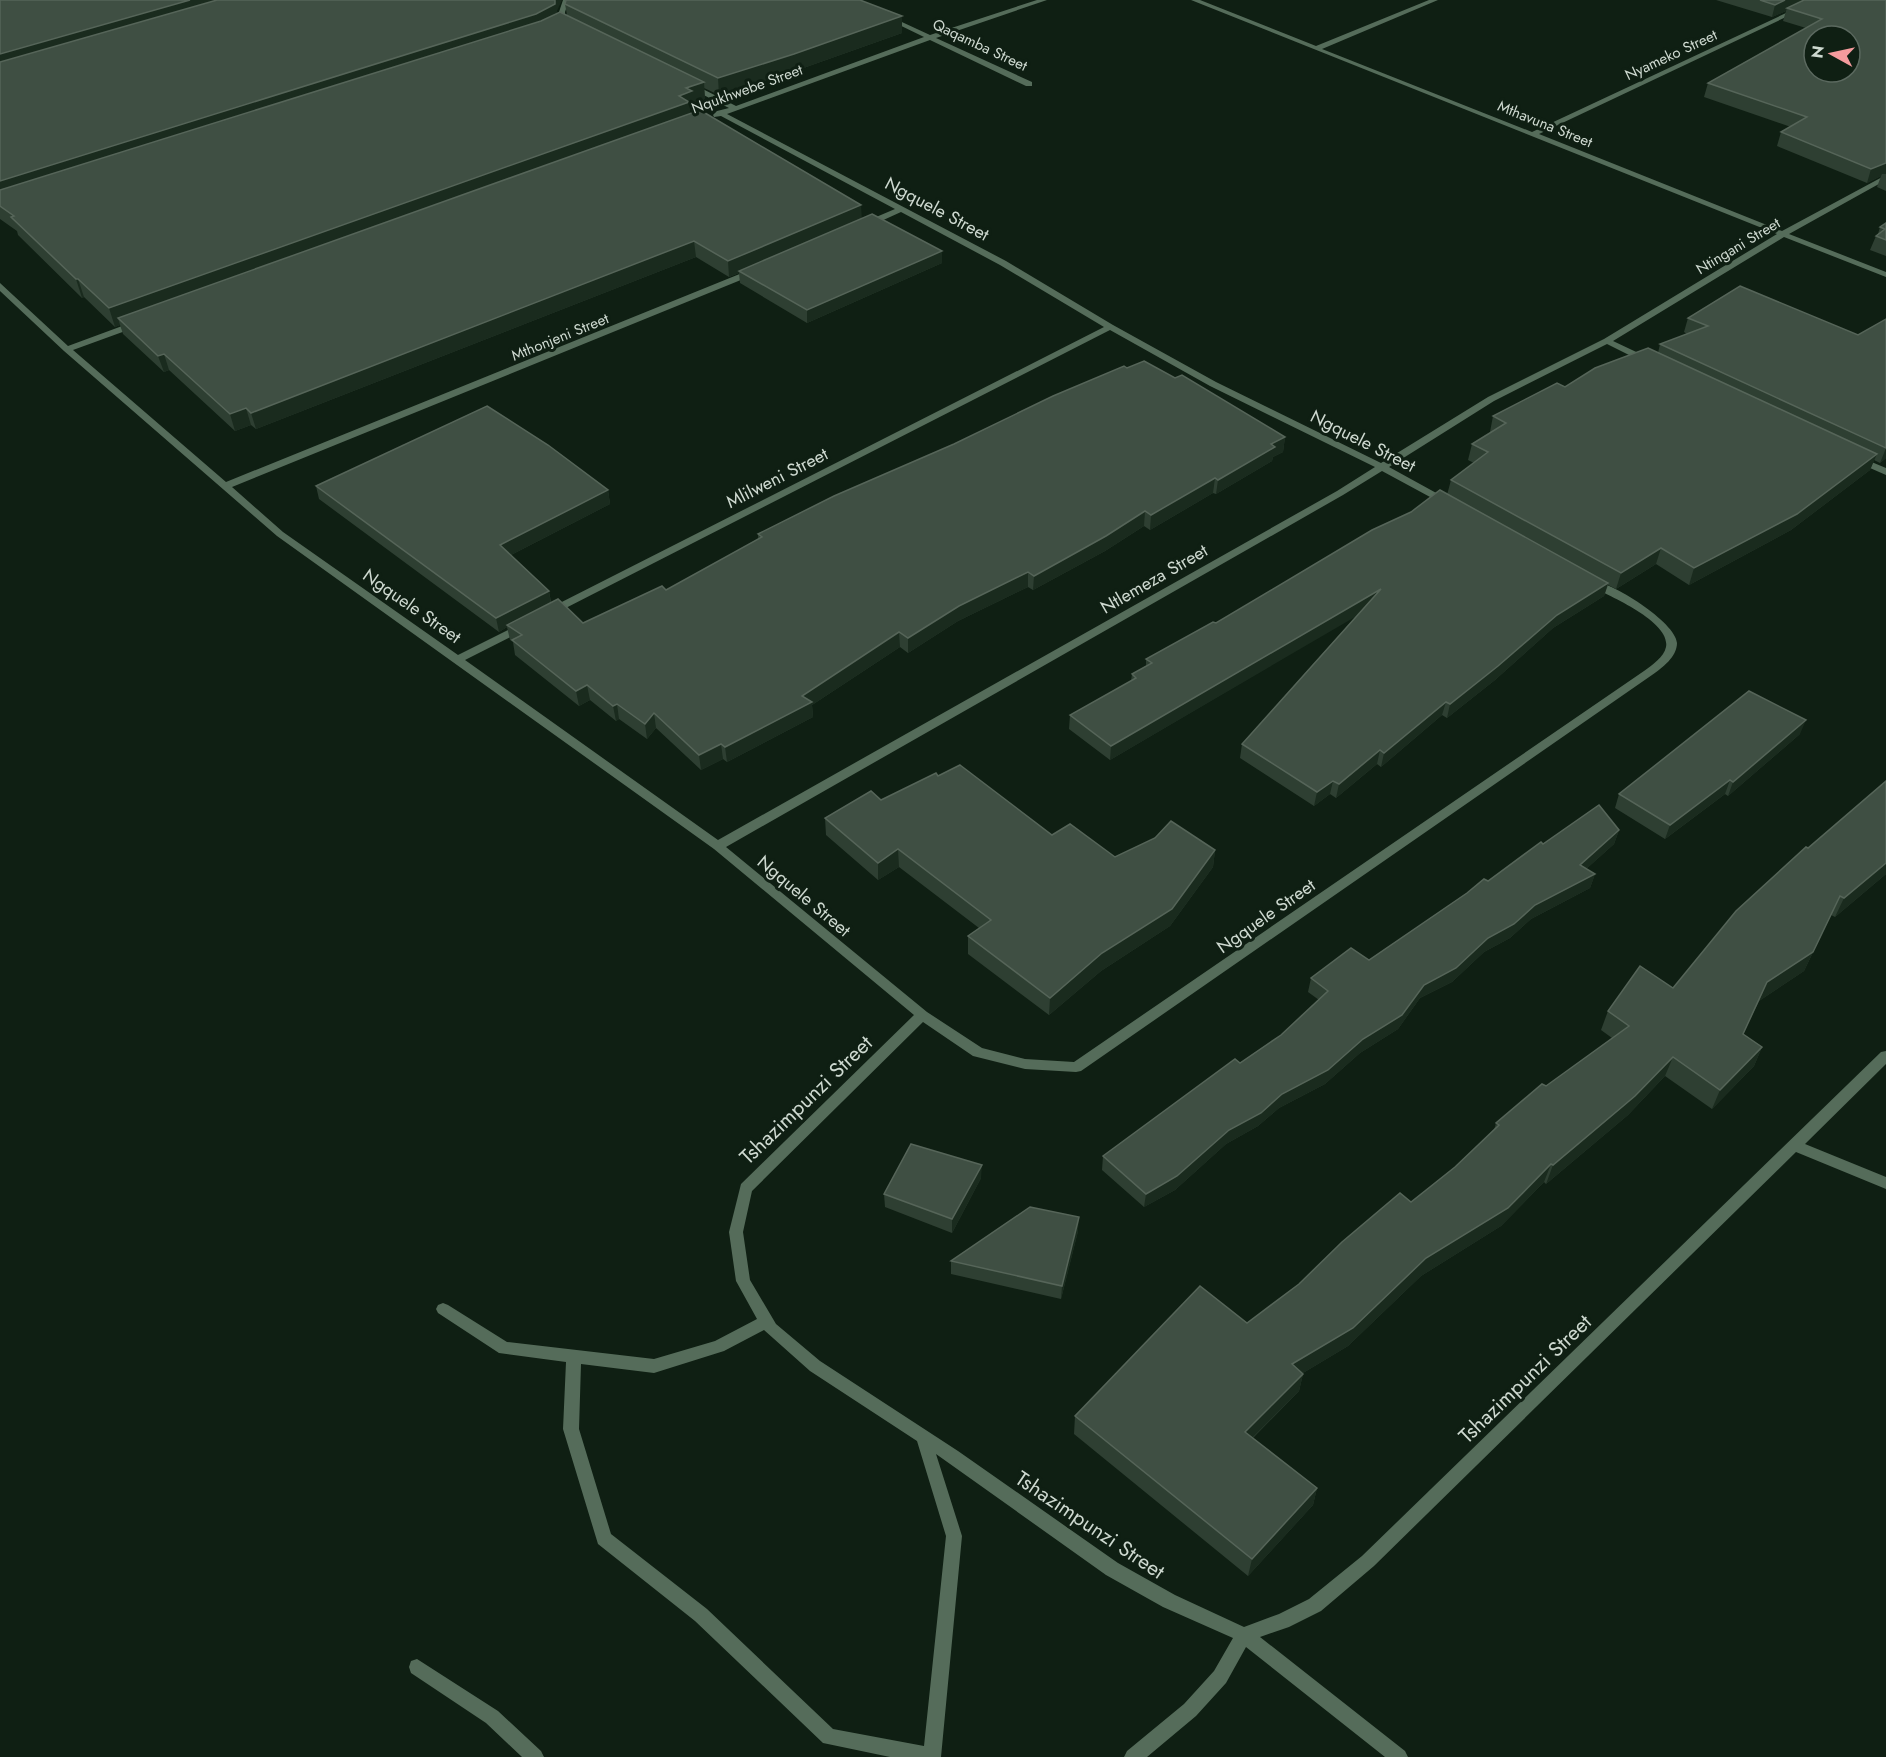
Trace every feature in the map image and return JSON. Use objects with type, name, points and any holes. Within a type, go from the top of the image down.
[{"type":"street","points":[[562,23],[562,12],[566,0]]},
{"type":"street","name":"Nqukhwebe Street","points":[[709,117],[928,38],[1044,0]]},
{"type":"street","name":"Mthavuna Street","points":[[1194,0],[1886,275]]},
{"type":"street","points":[[1317,48],[1435,0]]},
{"type":"street","name":"Nyameko Street","points":[[1534,135],[1819,0]]},
{"type":"street","name":"Qaqamba Street","points":[[886,16],[928,38],[1029,84]]},
{"type":"street","points":[[562,23],[572,28]]},
{"type":"street","points":[[552,28],[562,23]]},
{"type":"street","points":[[684,83],[735,108]]},
{"type":"street","name":"Ngquele Street","points":[[720,113],[1003,262],[1110,327],[1213,384],[1382,467],[1451,506]]},
{"type":"street","name":"Ntingani Street","points":[[1607,341],[1783,234],[1886,177]]},
{"type":"street","points":[[859,227],[902,209]]},
{"type":"street","name":"Mthonjeni Street","points":[[226,486],[762,268]]},
{"type":"street","name":"Ngquele Street","points":[[0,286],[67,349],[280,534],[459,659],[718,846],[922,1015],[978,1052],[1025,1064],[1076,1067],[1648,673],[1665,659],[1672,645],[1670,633],[1656,618],[1583,578]]},
{"type":"street","points":[[67,349],[146,320]]},
{"type":"street","name":"Mlilweni Street","points":[[543,615],[1110,327]]},
{"type":"street","points":[[1607,341],[1660,366]]},
{"type":"street","name":"Ntlemeza Street","points":[[718,846],[1340,493],[1491,399],[1607,341]]},
{"type":"street","points":[[1843,452],[1886,472]]},
{"type":"street","points":[[459,659],[533,621]]},
{"type":"street","name":"Tshazimpunzi Street","points":[[922,1015],[746,1188],[736,1232],[743,1281],[771,1329],[815,1366],[923,1437],[1112,1569],[1169,1601],[1244,1635],[1283,1621],[1315,1605],[1368,1561],[1886,1056]]},
{"type":"street","points":[[1794,1145],[1886,1183]]},
{"type":"street","points":[[443,1309],[504,1348],[654,1366],[719,1346],[766,1322]]},
{"type":"street","points":[[574,1357],[570,1429],[604,1539],[701,1615],[829,1737],[932,1756],[954,1536],[923,1437]]},
{"type":"street","points":[[1133,1757],[1190,1710],[1220,1677],[1244,1635],[1399,1757]]},
{"type":"street","points":[[417,1667],[492,1717],[535,1757]]},
{"type":"building","points":[[0,0],[190,0],[0,54]]},
{"type":"building","points":[[217,0],[555,0],[555,4],[536,14],[0,181],[0,62]]},
{"type":"building","points":[[566,0],[860,0],[902,16],[718,78],[565,4]]},
{"type":"building","points":[[1760,0],[1785,0],[1775,5]]},
{"type":"building","points":[[1804,0],[1886,0],[1886,163],[1871,169],[1781,132],[1807,117],[1708,83],[1802,30],[1802,84],[1862,84],[1862,24],[1813,24],[1822,19],[1787,8]]},
{"type":"building","points":[[560,12],[704,82],[686,88],[692,91],[679,96],[689,102],[109,308],[11,217],[14,216],[0,206],[0,190],[541,21]]},
{"type":"building","points":[[700,110],[861,205],[728,261],[694,241],[251,413],[246,408],[230,414],[164,354],[158,356],[118,318]]},
{"type":"building","points":[[872,214],[942,251],[807,310],[739,271]]},
{"type":"building","points":[[1886,223],[1886,240],[1876,236],[1885,229],[1880,227]]},
{"type":"building","points":[[1740,286],[1858,335],[1886,319],[1886,448],[1660,344],[1708,326],[1688,318]]},
{"type":"building","points":[[1648,348],[1877,454],[1797,514],[1694,568],[1661,548],[1621,573],[1451,480],[1488,452],[1472,444],[1506,423],[1493,416],[1557,383],[1565,387],[1595,368]]},
{"type":"building","points":[[1144,361],[1175,378],[1182,375],[1285,437],[1271,444],[1275,447],[1218,480],[1215,478],[1151,515],[1145,511],[1106,536],[1034,576],[1028,572],[959,606],[908,638],[899,632],[802,696],[812,702],[725,747],[721,744],[699,755],[654,713],[645,724],[617,704],[613,706],[587,685],[576,691],[512,640],[522,635],[507,625],[558,599],[583,623],[662,586],[666,590],[762,537],[758,534],[834,496],[954,444],[1053,396],[1124,366],[1127,368]]},
{"type":"building","points":[[487,406],[548,445],[608,490],[500,545],[549,591],[496,618],[316,486]]},
{"type":"building","points":[[1440,490],[1608,583],[1557,615],[1450,704],[1446,702],[1384,753],[1380,750],[1339,784],[1333,781],[1317,792],[1242,744],[1381,589],[1111,746],[1070,715],[1136,678],[1132,674],[1152,663],[1146,659],[1213,622],[1216,623],[1372,530],[1411,512]]},
{"type":"building","points":[[1749,691],[1806,720],[1733,782],[1730,780],[1670,825],[1619,794]]},
{"type":"building","points":[[960,765],[1052,835],[1070,824],[1115,857],[1155,838],[1171,821],[1215,850],[1172,909],[1102,953],[1050,998],[968,936],[991,920],[898,849],[878,863],[825,818],[871,791],[881,800],[936,773],[938,776]]},
{"type":"building","points":[[1886,781],[1886,863],[1844,898],[1840,896],[1813,952],[1767,982],[1743,1034],[1762,1047],[1720,1090],[1673,1057],[1635,1096],[1553,1165],[1551,1164],[1508,1208],[1426,1258],[1353,1328],[1292,1364],[1303,1374],[1245,1432],[1317,1488],[1252,1559],[1075,1416],[1200,1286],[1247,1323],[1299,1284],[1342,1242],[1400,1193],[1411,1202],[1455,1167],[1499,1125],[1496,1123],[1542,1084],[1546,1086],[1629,1026],[1608,1011],[1640,966],[1673,988],[1736,911],[1806,847],[1808,848]]},
{"type":"building","points":[[1599,805],[1619,830],[1580,865],[1595,874],[1535,905],[1514,924],[1488,938],[1456,968],[1424,985],[1402,1015],[1363,1039],[1328,1070],[1282,1094],[1261,1113],[1229,1130],[1177,1176],[1146,1194],[1103,1156],[1235,1059],[1240,1063],[1281,1035],[1328,991],[1311,978],[1351,948],[1369,960],[1484,879],[1488,881],[1541,842],[1543,844]]},
{"type":"building","points":[[911,1144],[982,1165],[952,1219],[884,1194]]},
{"type":"building","points":[[1030,1207],[1079,1217],[1062,1286],[951,1261]]}]
